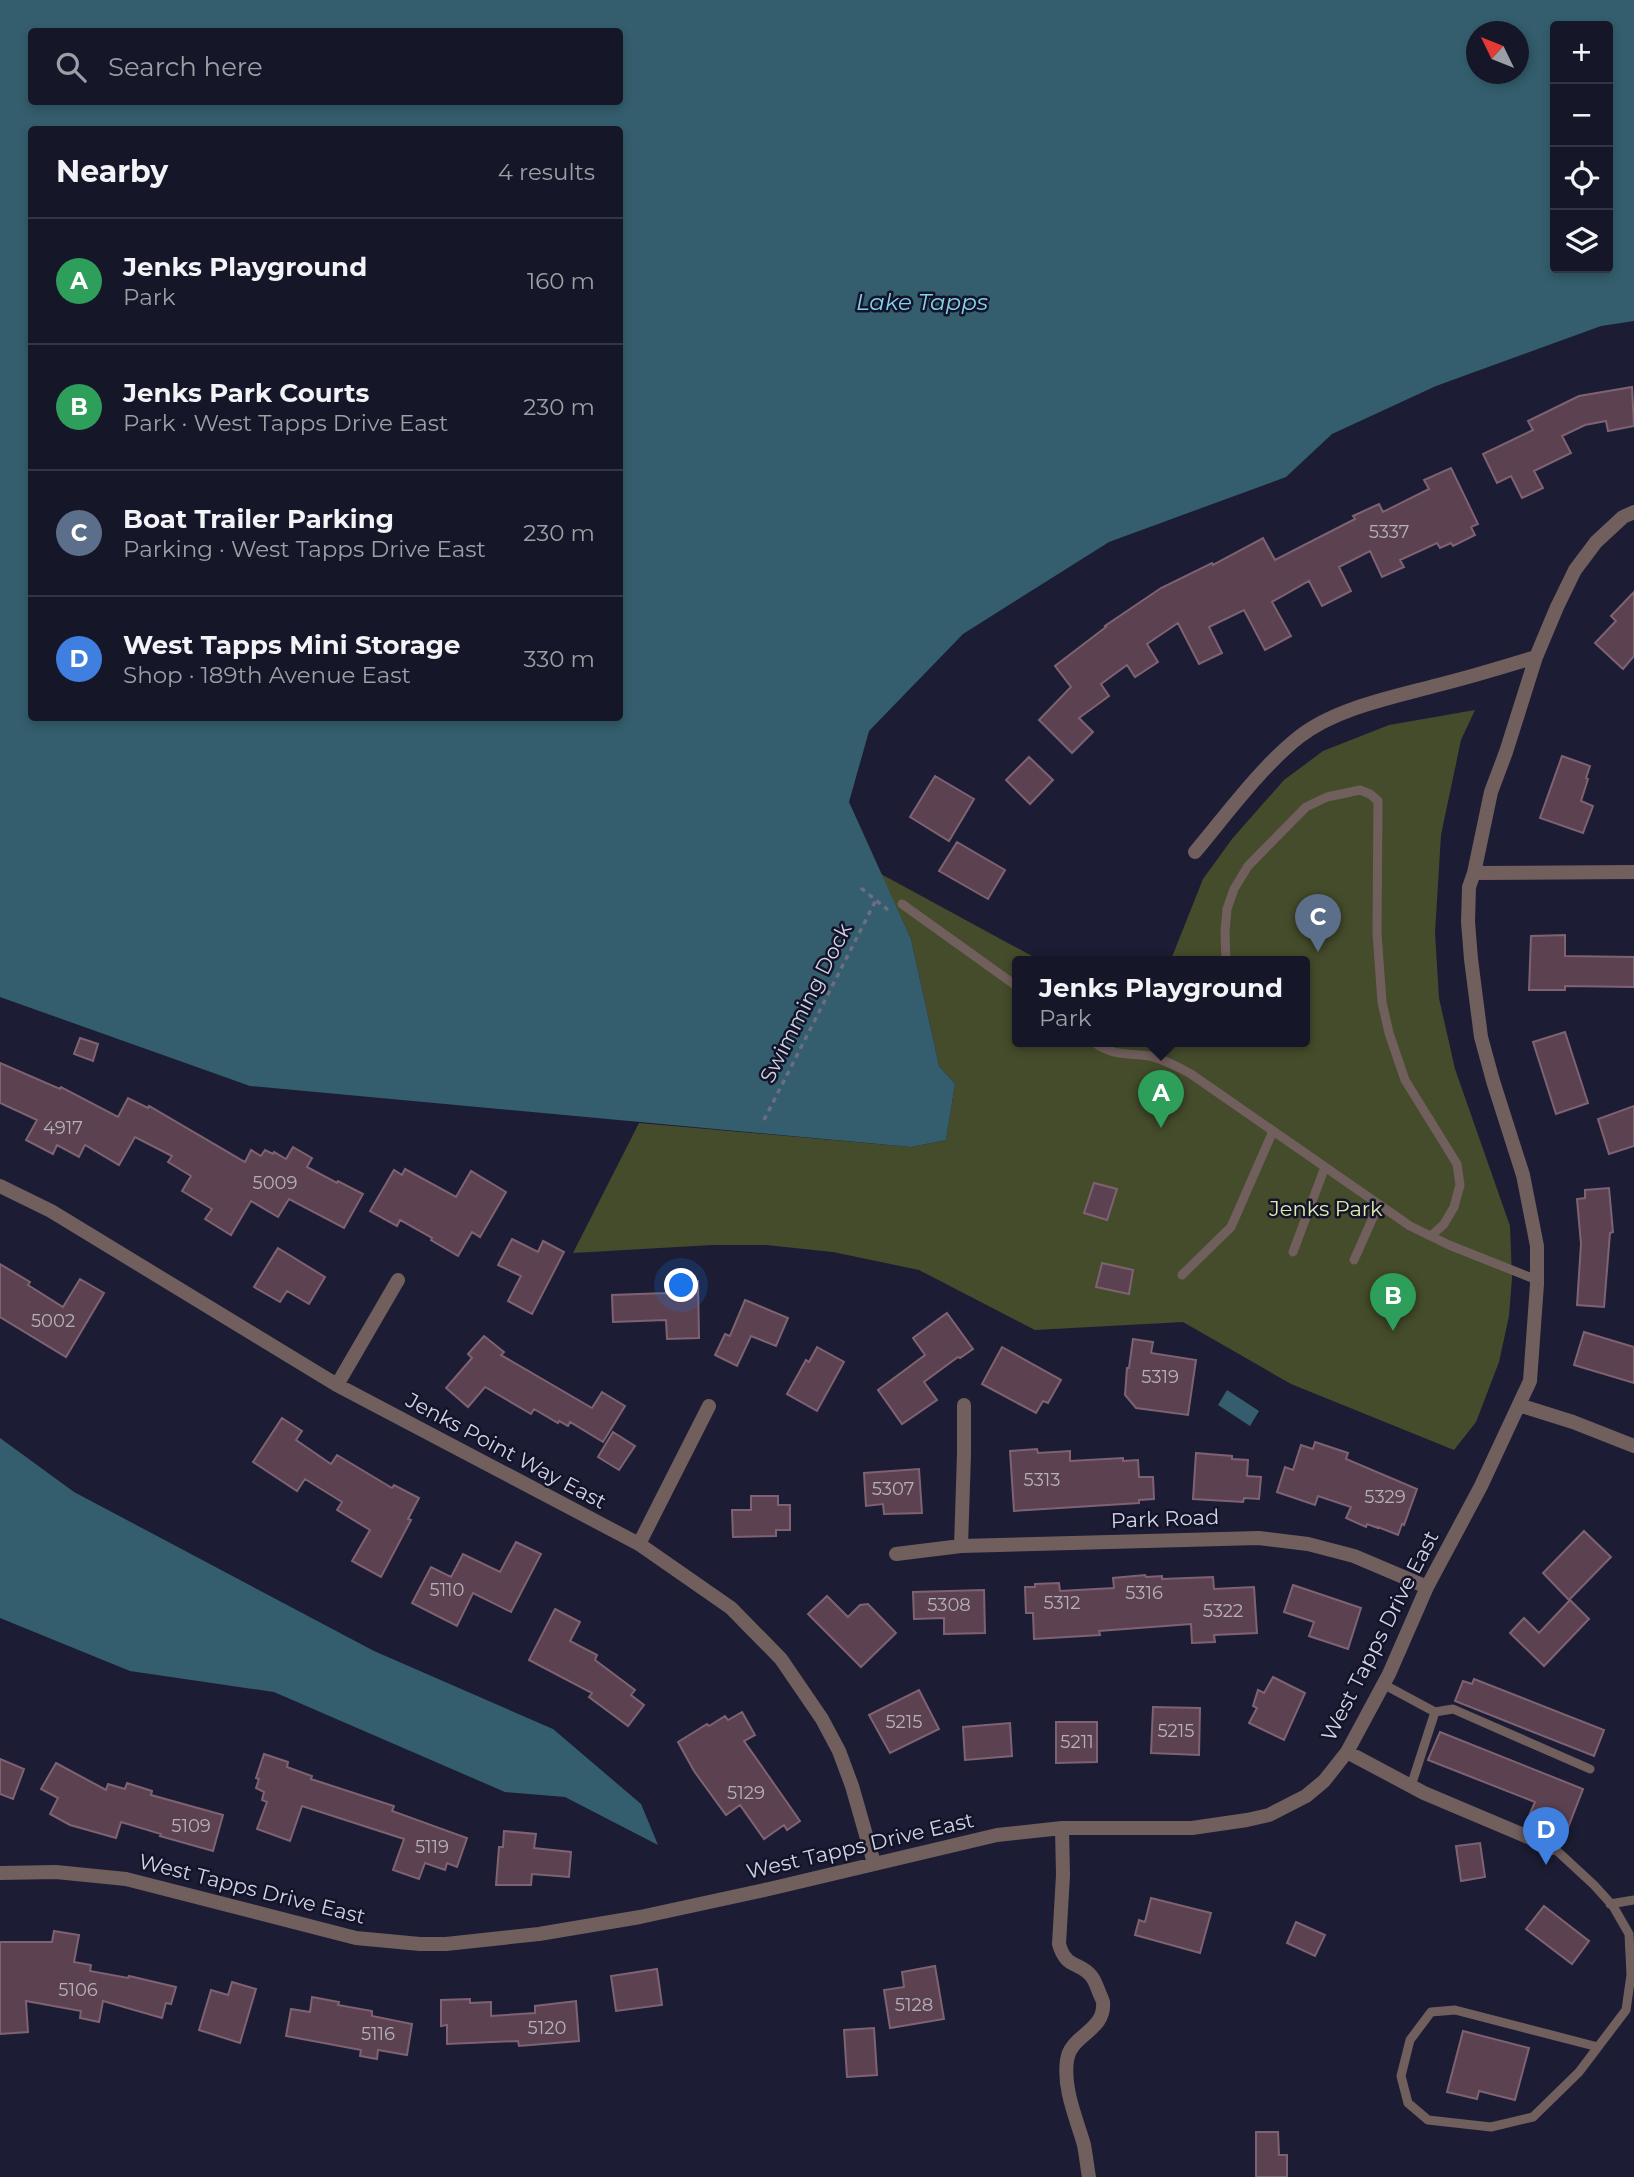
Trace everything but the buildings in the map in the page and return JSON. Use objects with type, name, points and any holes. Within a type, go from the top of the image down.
[{"type":"street","name":"West Tapps Drive East","points":[[0,1873],[56,1872],[125,1879],[356,1938],[446,1944],[539,1934],[640,1917],[998,1835],[1062,1828],[1192,1828],[1269,1815],[1307,1796],[1324,1781],[1347,1752],[1383,1684],[1427,1587],[1481,1486],[1530,1381],[1537,1246],[1523,1175],[1481,1037],[1468,922],[1469,887],[1491,792],[1536,657],[1575,570],[1596,542],[1623,517],[1634,512]]},
{"type":"street","points":[[1195,852],[1246,791],[1286,749],[1300,736],[1322,723],[1396,697],[1536,657]]},
{"type":"street","points":[[1474,873],[1634,872]]},
{"type":"street","name":"Jenks Point Way East","points":[[0,1186],[51,1211],[337,1385],[639,1544],[731,1608],[782,1659],[822,1718],[839,1751],[852,1786],[874,1863]]},
{"type":"street","points":[[337,1385],[398,1280]]},
{"type":"street","points":[[961,1546],[964,1405]]},
{"type":"street","points":[[1519,1405],[1573,1422],[1634,1446]]},
{"type":"street","points":[[639,1544],[709,1406]]},
{"type":"street","name":"Park Road","points":[[896,1554],[961,1546],[1259,1538],[1308,1544],[1354,1556],[1427,1587]]},
{"type":"street","points":[[1347,1752],[1412,1786],[1554,1848]]},
{"type":"street","points":[[1062,1828],[1063,1875],[1059,1944],[1062,1955],[1071,1964],[1086,1970],[1093,1978],[1103,2002],[1097,2024],[1073,2044],[1067,2061],[1070,2102],[1084,2147],[1089,2177]]},
{"type":"lane","points":[[1226,956],[1227,909],[1234,889],[1248,866],[1306,807],[1327,797],[1360,790],[1378,801],[1377,933],[1382,1002],[1405,1080],[1457,1164],[1460,1185],[1454,1207],[1444,1224],[1431,1236]]},
{"type":"lane","points":[[902,904],[1012,982]]},
{"type":"lane","points":[[1103,1047],[1116,1054],[1149,1056],[1191,1074],[1410,1226],[1449,1245],[1537,1280]]},
{"type":"lane","points":[[1182,1275],[1231,1227],[1273,1130]]},
{"type":"lane","points":[[1293,1252],[1325,1167]]},
{"type":"lane","points":[[1354,1260],[1379,1204]]},
{"type":"lane","points":[[1383,1684],[1435,1712],[1453,1709],[1590,1769]]},
{"type":"lane","points":[[1412,1786],[1435,1712]]},
{"type":"lane","points":[[1554,1848],[1594,1885],[1629,1934],[1630,1975],[1626,2010],[1598,2047],[1579,2072],[1532,2118],[1491,2127],[1428,2120],[1408,2104],[1401,2076],[1409,2040],[1431,2012],[1455,2010],[1598,2047]]},
{"type":"lane","points":[[1610,1904],[1634,1900]]},
{"type":"path","name":"Swimming Dock","points":[[764,1120],[876,900]]},
{"type":"green space","name":"Jenks Park","points":[[1475,710],[1461,740],[1441,835],[1435,933],[1439,998],[1455,1069],[1510,1226],[1512,1278],[1509,1316],[1499,1362],[1476,1422],[1454,1450],[1291,1384],[1183,1322],[1035,1330],[919,1270],[833,1252],[766,1245],[712,1245],[573,1253],[639,1123],[911,1147],[946,1140],[955,1084],[939,1066],[911,939],[881,874],[1032,956],[1012,956],[1012,1047],[1310,1047],[1310,956],[1172,956],[1203,879],[1232,839],[1284,780],[1323,751],[1389,725]]},
{"type":"water","name":"Lake Tapps","points":[[0,0],[1634,0],[1634,321],[1601,326],[1436,386],[1332,434],[1286,477],[1109,542],[963,634],[869,731],[849,802],[911,939],[939,1066],[955,1084],[946,1140],[911,1147],[250,1086],[0,997]]},
{"type":"water","points":[[1227,1390],[1259,1411],[1250,1426],[1218,1405]]},
{"type":"water","points":[[0,1438],[74,1492],[374,1651],[553,1729],[641,1804],[658,1845],[565,1797],[505,1792],[274,1692],[130,1671],[0,1618]]},
{"type":"place","name":"Boat Trailer Parking","points":[[1318,952]]},
{"type":"place","name":"Jenks Playground","points":[[1161,1128]]},
{"type":"place","name":"Jenks Park Courts","points":[[1393,1331]]},
{"type":"place","name":"West Tapps Mini Storage","points":[[1546,1865]]}]
